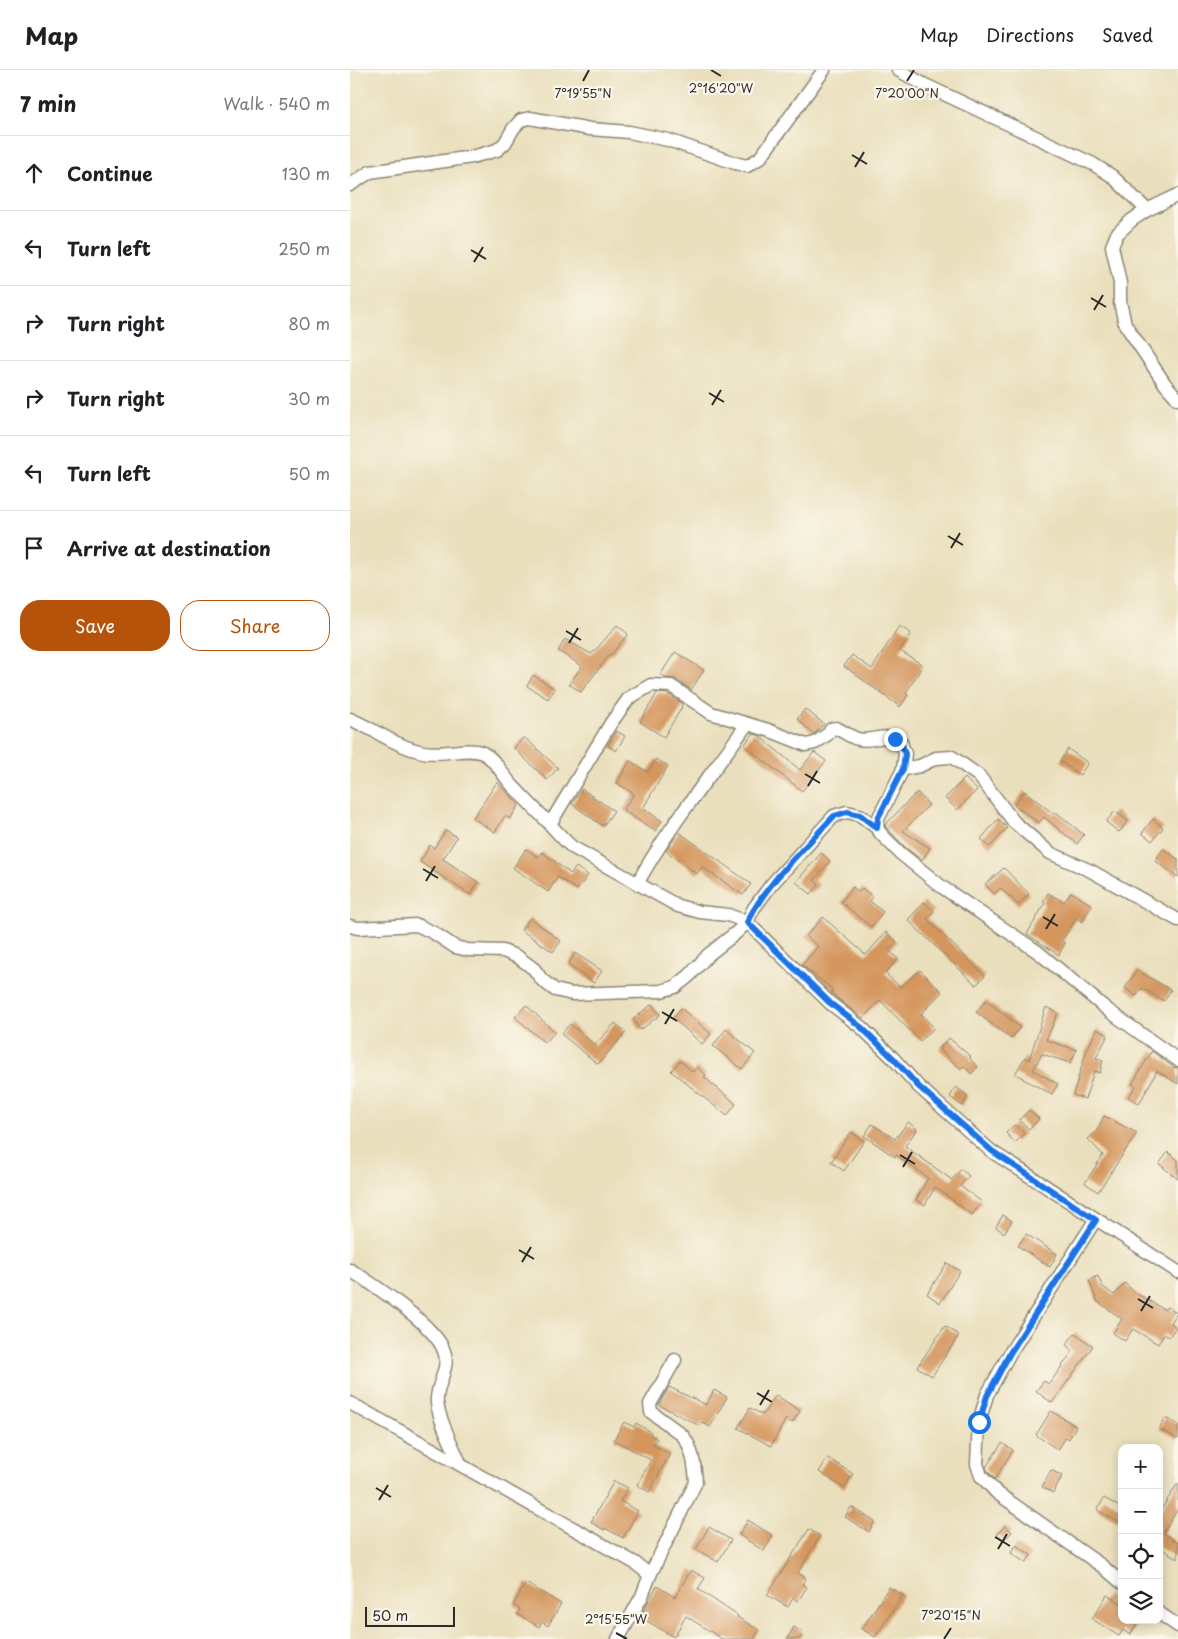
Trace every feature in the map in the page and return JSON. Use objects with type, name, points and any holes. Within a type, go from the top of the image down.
[{"type":"street","points":[[350,185],[370,172],[472,157],[497,150],[505,143],[521,120],[530,118],[590,129],[629,132],[668,140],[747,166],[760,158],[824,70]]},
{"type":"street","points":[[898,70],[1093,164],[1112,176],[1147,210]]},
{"type":"street","points":[[1178,195],[1147,210],[1132,220],[1117,234],[1112,246],[1120,283],[1120,302],[1125,324],[1178,399]]},
{"type":"street","points":[[550,824],[611,723],[630,698],[652,685],[671,686],[711,713],[768,730],[806,745],[815,743],[828,734],[831,729],[836,728],[856,738],[888,736],[901,742],[905,754],[903,769],[878,818],[877,828]]},
{"type":"street","points":[[350,719],[422,752],[437,754],[470,749],[483,754],[493,761],[511,784],[561,837],[572,846],[678,906],[700,912],[728,915],[747,922],[830,1003],[861,1027],[918,1086],[992,1151],[1178,1272]]},
{"type":"street","points":[[637,884],[653,855],[747,724]]},
{"type":"street","points":[[903,769],[920,766],[936,758],[952,757],[979,776],[1014,822],[1050,853],[1091,871],[1178,920]]},
{"type":"street","points":[[350,926],[358,928],[417,925],[434,933],[454,947],[468,950],[503,951],[518,957],[534,969],[542,980],[555,990],[572,994],[661,990],[675,987],[689,976],[708,954],[747,922],[758,902],[771,885],[834,816],[847,812],[860,815],[877,828],[900,854],[942,886],[1038,952],[1109,1011],[1178,1060]]},
{"type":"street","points":[[1096,1220],[1010,1353],[987,1396],[979,1422],[977,1464],[980,1476],[997,1493],[1118,1579]]},
{"type":"street","points":[[350,1270],[420,1320],[438,1337],[445,1352],[444,1371],[437,1401],[441,1417],[460,1464]]},
{"type":"street","points":[[618,1639],[642,1596],[650,1574],[696,1482],[695,1467],[683,1436],[651,1412],[650,1404],[675,1360]]},
{"type":"street","points":[[350,1403],[635,1563],[650,1574]]},
{"type":"street","points":[[1163,1616],[1178,1626]]},
{"type":"building","points":[[617,625],[628,634],[581,692],[569,684],[582,666],[558,651],[565,639],[591,654]]},
{"type":"building","points":[[899,626],[911,633],[900,651],[923,665],[900,707],[844,666],[852,655],[872,669]]},
{"type":"building","points":[[675,652],[704,670],[691,690],[676,679],[666,678],[661,674]]},
{"type":"building","points":[[533,675],[555,689],[548,699],[527,686]]},
{"type":"building","points":[[657,693],[668,694],[683,704],[664,737],[640,722]]},
{"type":"building","points":[[805,709],[824,724],[814,734],[797,719]]},
{"type":"building","points":[[616,731],[625,736],[616,751],[608,746]]},
{"type":"building","points":[[753,734],[758,735],[800,770],[814,752],[826,761],[802,791],[744,745]]},
{"type":"building","points":[[524,737],[558,768],[547,780],[514,748]]},
{"type":"building","points":[[1068,749],[1088,763],[1080,775],[1060,761]]},
{"type":"building","points":[[656,759],[668,766],[643,808],[662,821],[655,831],[623,810],[634,794],[617,783],[630,761],[648,772]]},
{"type":"building","points":[[965,778],[977,790],[957,810],[945,798]]},
{"type":"building","points":[[497,782],[519,805],[510,819],[505,816],[495,832],[473,818]]},
{"type":"building","points":[[582,789],[614,811],[603,826],[572,804]]},
{"type":"building","points":[[1024,791],[1054,814],[1056,812],[1084,835],[1077,844],[1044,817],[1039,823],[1014,805]]},
{"type":"building","points":[[917,792],[929,805],[903,831],[930,848],[922,860],[905,847],[885,826]]},
{"type":"building","points":[[1115,811],[1128,821],[1119,832],[1106,822]]},
{"type":"building","points":[[998,819],[1007,828],[990,847],[981,839]]},
{"type":"building","points":[[1153,819],[1163,828],[1152,841],[1142,833]]},
{"type":"building","points":[[446,830],[457,837],[443,859],[478,882],[470,895],[420,862],[430,845],[434,848]]},
{"type":"building","points":[[679,832],[751,884],[743,895],[702,867],[697,874],[666,851]]},
{"type":"building","points":[[526,849],[538,857],[542,852],[571,874],[576,867],[588,875],[577,890],[558,877],[548,892],[513,868]]},
{"type":"building","points":[[1163,849],[1178,859],[1178,877],[1155,861]]},
{"type":"building","points":[[821,853],[830,861],[814,880],[819,885],[811,894],[796,882]]},
{"type":"building","points":[[1004,868],[1029,894],[1018,905],[1001,888],[994,894],[985,884]]},
{"type":"building","points":[[853,887],[859,892],[862,888],[873,897],[870,901],[883,912],[871,927],[841,902]]},
{"type":"building","points":[[1071,892],[1092,905],[1082,922],[1076,918],[1062,941],[1065,943],[1059,955],[1027,934],[1045,903],[1043,902],[1048,893],[1064,902]]},
{"type":"building","points":[[924,902],[934,911],[927,919],[985,976],[976,985],[908,920]]},
{"type":"building","points":[[823,917],[866,955],[886,932],[897,942],[889,950],[898,959],[885,973],[900,987],[920,970],[942,992],[921,1014],[934,1028],[920,1041],[880,1000],[863,1018],[841,1001],[831,992],[833,990],[802,965],[818,946],[806,936]]},
{"type":"building","points":[[530,918],[561,941],[553,952],[521,930]]},
{"type":"building","points":[[575,953],[602,971],[594,983],[568,965]]},
{"type":"building","points":[[1137,970],[1171,990],[1164,1001],[1142,988],[1136,996],[1125,988]]},
{"type":"building","points":[[986,1000],[1020,1027],[1011,1039],[976,1012]]},
{"type":"building","points":[[652,1004],[660,1015],[640,1030],[633,1019]]},
{"type":"building","points":[[526,1005],[555,1032],[545,1043],[515,1017]]},
{"type":"building","points":[[1046,1007],[1058,1013],[1046,1040],[1077,1050],[1070,1063],[1042,1054],[1033,1070],[1058,1084],[1052,1094],[1015,1074],[1025,1057],[1029,1060]]},
{"type":"building","points":[[681,1008],[711,1034],[702,1044],[673,1018]]},
{"type":"building","points":[[615,1023],[626,1032],[598,1064],[561,1034],[570,1024],[595,1045]]},
{"type":"building","points":[[726,1029],[755,1053],[742,1069],[713,1046]]},
{"type":"building","points":[[1097,1029],[1108,1035],[1096,1058],[1103,1060],[1100,1073],[1094,1071],[1085,1099],[1073,1095],[1086,1052]]},
{"type":"building","points":[[949,1038],[971,1057],[970,1059],[978,1067],[971,1074],[964,1066],[961,1069],[939,1049]]},
{"type":"building","points":[[1152,1051],[1173,1067],[1178,1068],[1178,1084],[1157,1071],[1139,1104],[1128,1097],[1136,1086],[1132,1084]]},
{"type":"building","points":[[680,1061],[693,1072],[697,1067],[706,1075],[704,1077],[736,1104],[727,1116],[671,1071]]},
{"type":"building","points":[[956,1087],[967,1095],[962,1106],[950,1097]]},
{"type":"building","points":[[1029,1110],[1039,1119],[1029,1129],[1019,1120]]},
{"type":"building","points":[[1104,1116],[1137,1133],[1098,1192],[1085,1183],[1103,1155],[1088,1139],[1096,1132]]},
{"type":"building","points":[[908,1122],[917,1129],[905,1146],[952,1180],[961,1169],[969,1176],[960,1186],[982,1202],[972,1215],[935,1187],[925,1205],[916,1200],[928,1178],[896,1155],[895,1157],[864,1136],[872,1124],[895,1139]]},
{"type":"building","points":[[1014,1125],[1025,1133],[1015,1143],[1006,1133]]},
{"type":"building","points":[[851,1132],[864,1141],[844,1171],[831,1162]]},
{"type":"building","points":[[1168,1152],[1178,1160],[1178,1179],[1159,1164]]},
{"type":"building","points":[[1003,1215],[1012,1221],[1004,1233],[996,1227]]},
{"type":"building","points":[[1026,1234],[1057,1254],[1050,1267],[1018,1246]]},
{"type":"building","points":[[947,1263],[960,1271],[940,1303],[927,1294]]},
{"type":"building","points":[[1098,1276],[1102,1286],[1114,1295],[1125,1283],[1134,1292],[1165,1310],[1167,1307],[1177,1313],[1171,1323],[1176,1327],[1169,1337],[1164,1334],[1158,1344],[1133,1329],[1125,1341],[1113,1333],[1122,1319],[1097,1301],[1089,1280]]},
{"type":"building","points":[[945,1326],[959,1335],[932,1376],[917,1367]]},
{"type":"building","points":[[1075,1333],[1093,1346],[1052,1403],[1036,1391],[1044,1381],[1049,1384],[1073,1351],[1066,1345]]},
{"type":"building","points":[[669,1387],[706,1405],[714,1390],[727,1397],[710,1427],[701,1422],[700,1426],[659,1405]]},
{"type":"building","points":[[776,1395],[800,1411],[792,1423],[786,1419],[771,1446],[738,1428],[750,1408],[763,1415]]},
{"type":"building","points":[[1051,1411],[1076,1426],[1069,1439],[1066,1437],[1058,1450],[1036,1435]]},
{"type":"building","points":[[1165,1418],[1178,1424],[1178,1439],[1159,1429]]},
{"type":"building","points":[[624,1422],[634,1427],[636,1423],[651,1432],[650,1435],[657,1439],[653,1445],[670,1454],[649,1492],[637,1485],[651,1460],[614,1440]]},
{"type":"building","points":[[1002,1443],[1013,1450],[995,1479],[986,1467]]},
{"type":"building","points":[[828,1458],[853,1474],[844,1488],[819,1472]]},
{"type":"building","points":[[1051,1470],[1062,1476],[1053,1493],[1042,1487]]},
{"type":"building","points":[[614,1481],[628,1488],[620,1501],[638,1511],[623,1538],[591,1522]]},
{"type":"building","points":[[1178,1483],[1178,1509],[1163,1533],[1163,1507]]},
{"type":"building","points":[[1104,1498],[1118,1506],[1118,1522],[1097,1510]]},
{"type":"building","points":[[851,1507],[875,1521],[869,1532],[845,1517]]},
{"type":"building","points":[[748,1520],[773,1536],[764,1551],[739,1535]]},
{"type":"building","points":[[1005,1526],[1012,1532],[1004,1540],[997,1534]]},
{"type":"building","points":[[709,1527],[731,1540],[718,1562],[696,1549]]},
{"type":"building","points":[[809,1529],[820,1536],[798,1573],[806,1578],[802,1584],[807,1587],[798,1601],[793,1598],[788,1607],[767,1595]]},
{"type":"building","points":[[1163,1533],[1178,1543],[1178,1559],[1163,1550]]},
{"type":"building","points":[[1016,1545],[1031,1555],[1026,1563],[1011,1553]]},
{"type":"building","points":[[691,1570],[705,1578],[698,1589],[759,1630],[754,1639],[722,1639],[686,1616],[674,1637],[640,1617],[657,1586],[675,1597]]},
{"type":"building","points":[[526,1583],[561,1604],[548,1626],[542,1622],[539,1627],[517,1614],[520,1609],[513,1605]]},
{"type":"building","points":[[889,1587],[903,1595],[875,1637],[862,1629]]},
{"type":"building","points":[[1107,1595],[1118,1602],[1118,1624],[1137,1624],[1130,1635],[1123,1630],[1119,1636],[1092,1619]]},
{"type":"building","points":[[794,1627],[803,1633],[800,1639],[787,1639]]},
{"type":"route","points":[[895,739],[901,742],[905,754],[903,769],[878,818],[877,828],[860,815],[847,812],[834,816],[771,885],[754,908],[747,922],[830,1003],[861,1027],[950,1116],[992,1151],[1096,1220],[1010,1353],[987,1396],[979,1422]]}]
